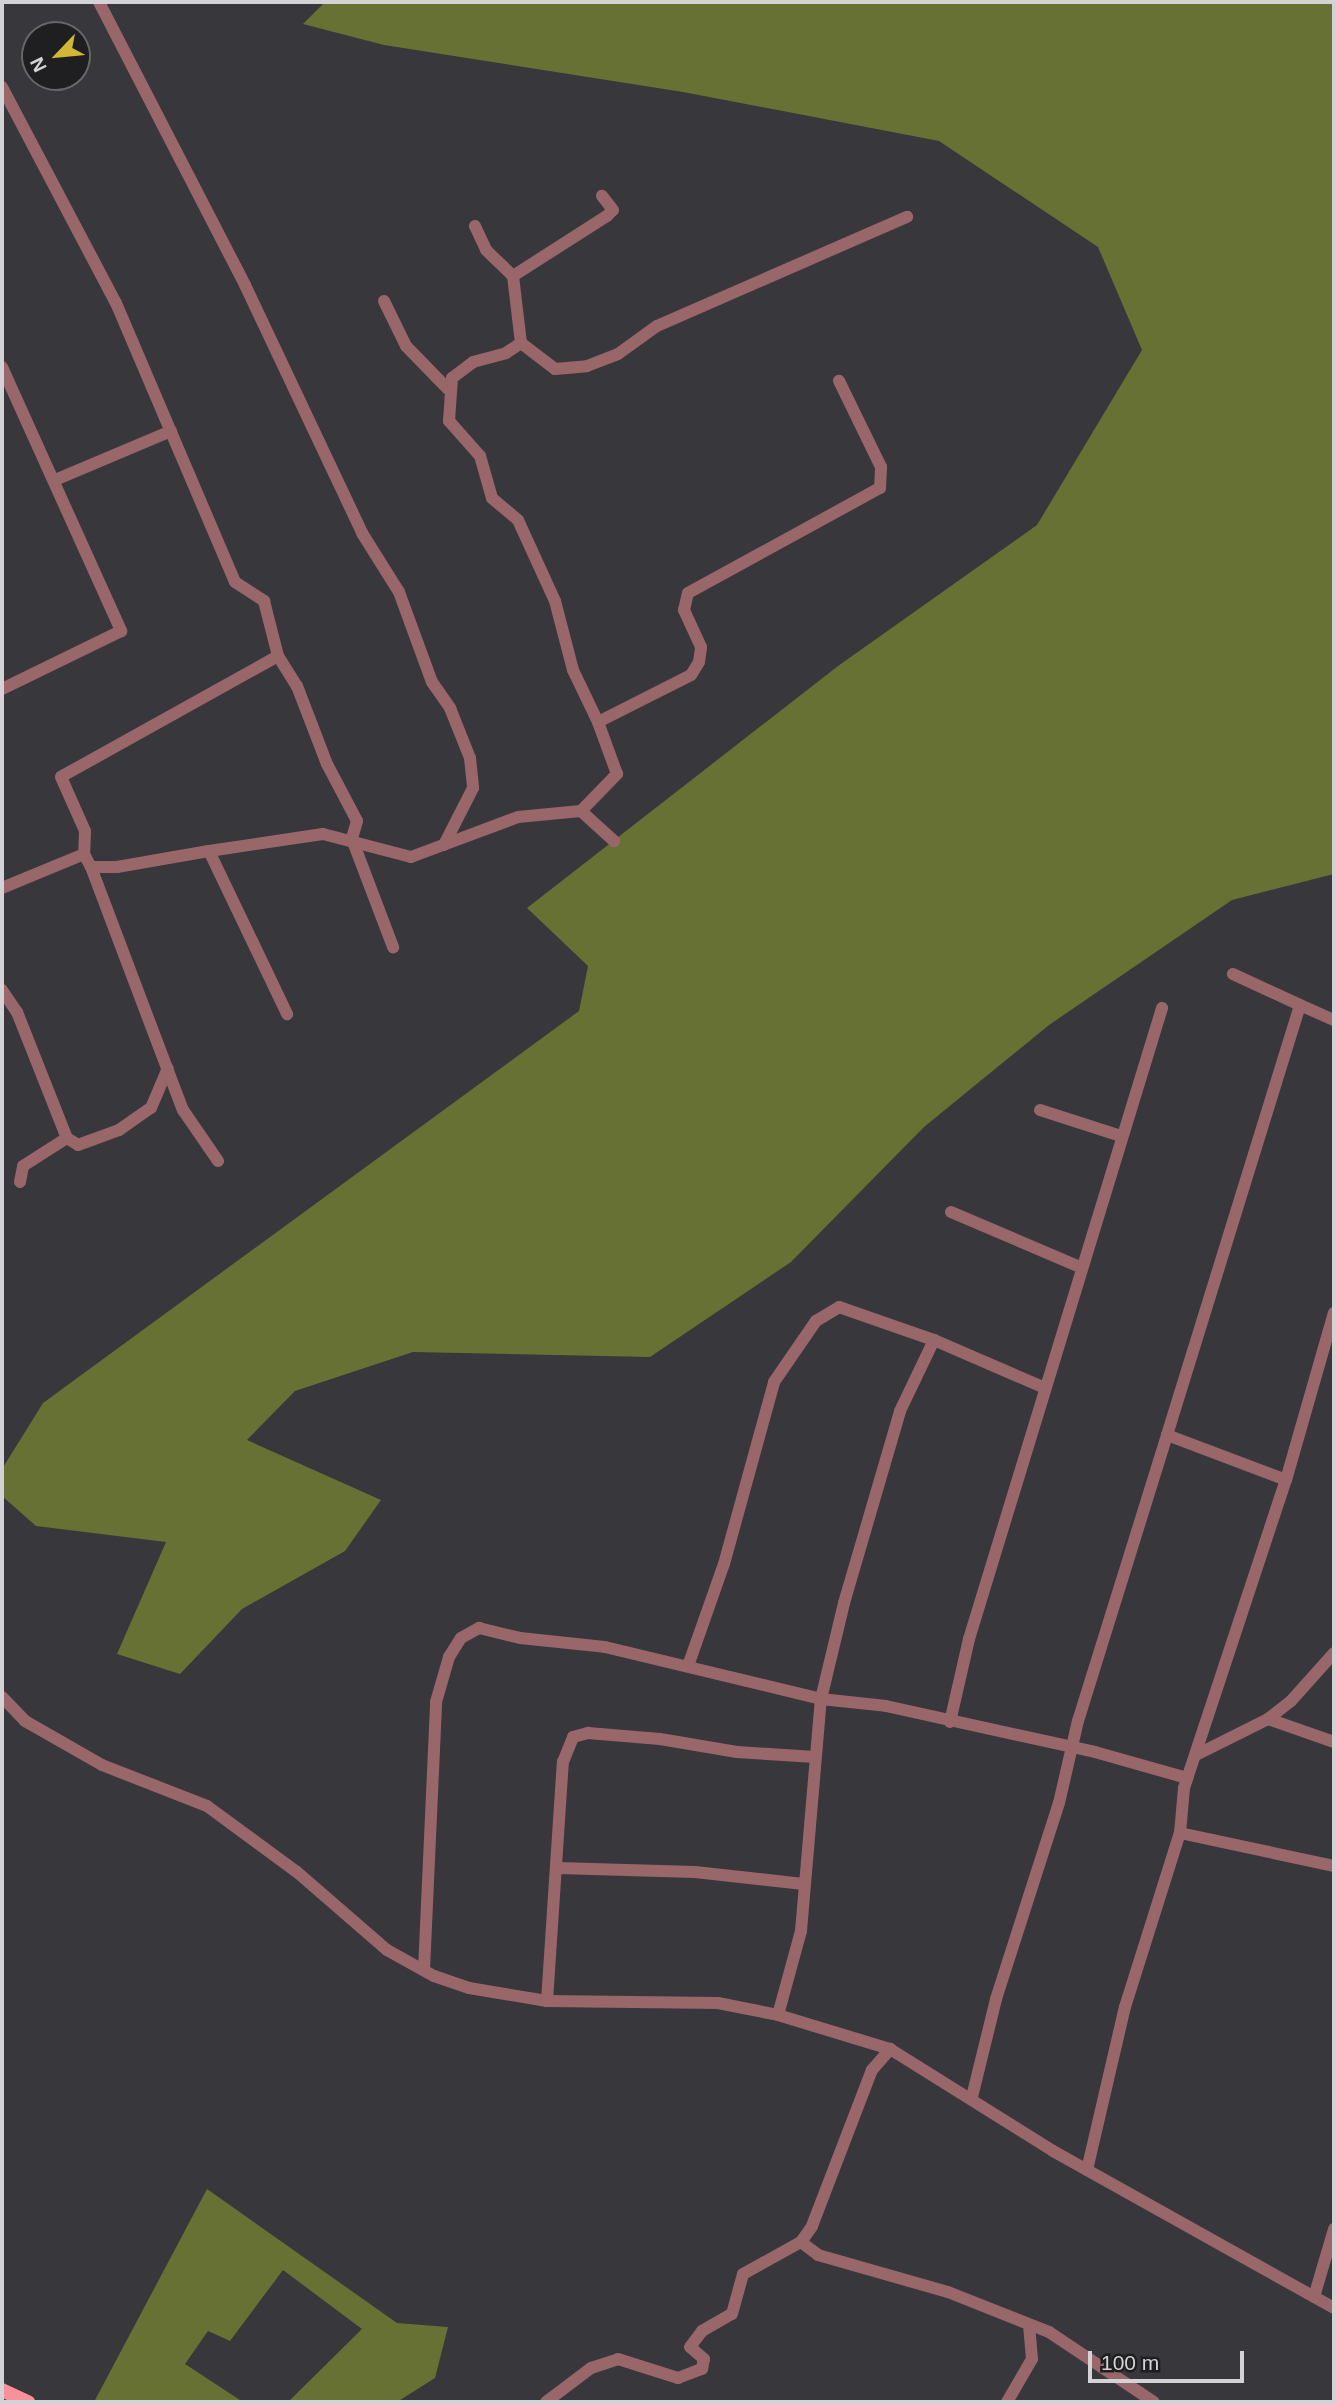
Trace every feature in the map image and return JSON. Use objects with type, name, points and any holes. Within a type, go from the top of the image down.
[{"type":"main road","points":[[2,2390],[28,2402]]},
{"type":"street","points":[[99,2],[245,285],[362,533],[398,592],[432,682],[450,708],[470,758],[473,789],[444,845]]},
{"type":"street","points":[[2,87],[116,303],[235,582],[264,601],[278,656],[297,687],[327,764],[357,821],[352,839],[393,947]]},
{"type":"street","points":[[513,276],[607,216],[613,210],[602,196]]},
{"type":"street","points":[[475,226],[498,266],[513,276],[521,343],[555,369],[587,366],[618,354],[657,326],[907,217]]},
{"type":"street","points":[[384,301],[406,346],[448,389]]},
{"type":"street","points":[[91,867],[117,867],[323,834],[352,839],[372,849],[411,857],[518,817],[581,811],[617,774],[598,722],[573,670],[555,601],[518,520],[492,498],[480,456],[449,421],[448,389],[461,369],[506,354],[521,343]]},
{"type":"street","points":[[2,368],[8,394],[55,480],[121,631],[2,689]]},
{"type":"street","points":[[598,722],[691,675],[702,655],[684,610],[693,588],[880,488],[881,467],[839,381]]},
{"type":"street","points":[[55,480],[171,430]]},
{"type":"street","points":[[218,1161],[183,1110],[84,854],[85,831],[62,781],[64,772],[278,656]]},
{"type":"street","points":[[581,811],[614,841]]},
{"type":"street","points":[[209,851],[287,1014]]},
{"type":"street","points":[[2,888],[84,854]]},
{"type":"street","points":[[1233,974],[1334,1020]]},
{"type":"street","points":[[2,990],[17,1012],[67,1138],[78,1145],[119,1130],[151,1108],[168,1068]]},
{"type":"street","points":[[972,2097],[996,1999],[1075,1747],[1079,1721],[1300,1005]]},
{"type":"street","points":[[950,1722],[969,1639],[1162,1008]]},
{"type":"street","points":[[1040,1110],[1121,1136]]},
{"type":"street","points":[[20,1182],[23,1166],[67,1138]]},
{"type":"street","points":[[951,1212],[1082,1268]]},
{"type":"street","points":[[688,1666],[724,1564],[774,1382],[816,1321],[839,1307],[934,1340],[1045,1388]]},
{"type":"street","points":[[1087,2170],[1125,2007],[1180,1833],[1187,1778],[1198,1754],[1286,1480],[1334,1313]]},
{"type":"street","points":[[778,2015],[801,1931],[821,1699],[844,1603],[900,1411],[934,1340]]},
{"type":"street","points":[[1167,1435],[1286,1480]]},
{"type":"street","points":[[424,1970],[436,1702],[449,1657],[461,1638],[479,1628],[520,1638],[605,1647],[821,1699],[886,1706],[1075,1747],[1187,1778]]},
{"type":"street","points":[[1198,1754],[1268,1718],[1291,1700],[1334,1653]]},
{"type":"street","points":[[2,1697],[26,1721],[103,1765],[207,1806],[297,1872],[387,1950],[424,1970],[469,1988],[547,2001],[684,2001],[778,2015],[890,2049],[1087,2170],[1334,2308]]},
{"type":"street","points":[[1268,1718],[1334,1742]]},
{"type":"street","points":[[547,2001],[563,1762],[570,1742],[579,1734],[815,1757]]},
{"type":"street","points":[[1180,1833],[1334,1866]]},
{"type":"street","points":[[558,1868],[695,1872],[803,1884]]},
{"type":"street","points":[[546,2402],[591,2368],[618,2359],[678,2378],[692,2376],[702,2369],[704,2359],[690,2347],[702,2331],[732,2314],[743,2274],[802,2242],[813,2226],[872,2070],[890,2049]]},
{"type":"street","points":[[1314,2297],[1334,2229]]},
{"type":"street","points":[[802,2242],[818,2255],[948,2292],[1062,2340],[1154,2402]]},
{"type":"street","points":[[1007,2402],[1032,2359],[1029,2326]]},
{"type":"green space","points":[[325,2],[1334,2],[1334,874],[1232,900],[1049,1025],[924,1127],[791,1262],[650,1357],[413,1352],[295,1391],[247,1440],[381,1500],[345,1551],[242,1609],[180,1674],[117,1654],[166,1542],[36,1526],[2,1496],[2,1469],[43,1403],[579,1011],[588,966],[527,908],[838,666],[1037,525],[1142,350],[1098,247],[939,141],[683,92],[384,45],[303,24]]},
{"type":"green space","points":[[207,2189],[397,2323],[448,2327],[435,2378],[397,2402],[288,2402],[362,2329],[283,2270],[230,2341],[208,2331],[185,2364],[243,2402],[94,2402]]}]
